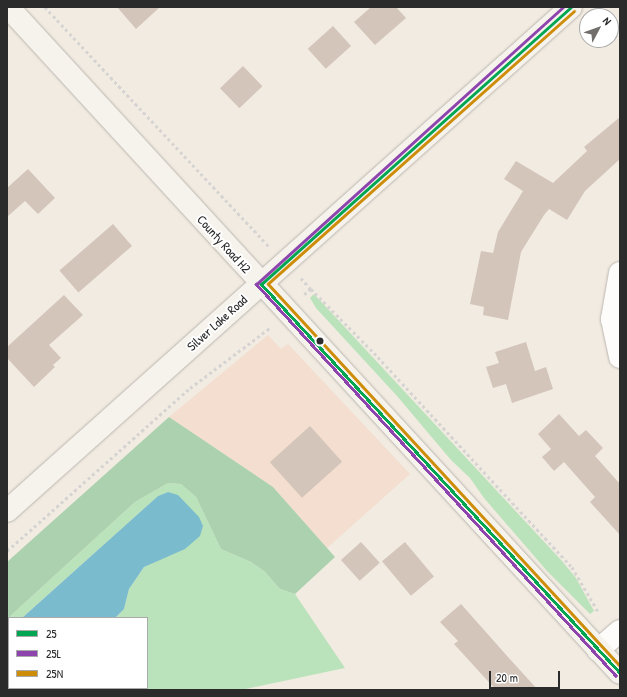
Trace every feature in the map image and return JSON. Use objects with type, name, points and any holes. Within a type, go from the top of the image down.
[{"type":"street","name":"County Road H2","points":[[8,7],[286,312],[620,674]]},
{"type":"street","name":"Silver Lake Road","points":[[7,511],[571,7]]},
{"type":"street","points":[[620,273],[612,318],[620,357]]},
{"type":"street","points":[[598,650],[618,633]]},
{"type":"path","points":[[45,7],[311,289],[378,357],[572,567],[599,613],[618,633]]},
{"type":"path","points":[[7,551],[190,388],[263,334],[311,289]]},
{"type":"shaded area","points":[[268,335],[281,349],[288,344],[410,474],[327,548],[273,487],[169,417]]},
{"type":"green space","points":[[314,294],[562,561],[576,578],[594,611],[590,614],[547,571],[484,498],[470,478],[451,460],[397,396],[316,308],[310,298]]},
{"type":"green space","points":[[169,417],[273,487],[335,557],[295,594],[280,589],[264,571],[251,562],[221,549],[196,497],[181,484],[168,483],[135,502],[7,619],[7,562]]},
{"type":"green space","points":[[168,483],[181,484],[196,497],[221,549],[251,562],[264,571],[280,589],[295,594],[345,668],[241,690],[20,690],[148,689],[148,617],[116,617],[124,609],[129,589],[144,567],[158,560],[168,492],[158,496],[23,617],[9,617],[135,502]]},
{"type":"water","points":[[168,492],[178,495],[199,517],[203,526],[200,536],[185,549],[144,567],[129,589],[124,609],[116,617],[23,617],[158,496]]},
{"type":"water","points":[[8,659],[8,689],[22,689],[7,690]]},
{"type":"building","points":[[117,7],[160,7],[136,29]]},
{"type":"building","points":[[371,7],[396,7],[406,18],[375,45],[354,22]]},
{"type":"building","points":[[333,26],[351,46],[326,69],[308,49]]},
{"type":"building","points":[[243,66],[262,86],[239,108],[220,88]]},
{"type":"building","points":[[620,117],[620,159],[585,191],[567,220],[549,209],[544,215],[521,252],[508,320],[483,315],[484,307],[470,304],[481,251],[493,253],[498,232],[523,191],[504,179],[516,161],[553,183],[587,151],[584,147]]},
{"type":"building","points":[[28,169],[55,198],[38,214],[25,201],[7,217],[7,188]]},
{"type":"building","points":[[113,224],[132,246],[78,292],[59,271]]},
{"type":"building","points":[[64,295],[83,315],[49,345],[61,358],[53,365],[55,367],[34,387],[7,358],[7,347]]},
{"type":"building","points":[[526,342],[535,371],[546,367],[553,389],[512,403],[506,384],[493,388],[486,367],[499,363],[495,352]]},
{"type":"building","points":[[559,414],[579,436],[586,430],[603,448],[595,456],[620,484],[620,535],[590,502],[595,497],[564,462],[554,471],[542,457],[551,449],[538,434]]},
{"type":"building","points":[[310,426],[342,462],[302,498],[270,462]]},
{"type":"building","points":[[361,542],[380,563],[360,581],[341,560]]},
{"type":"building","points":[[405,542],[434,576],[411,596],[382,561]]},
{"type":"building","points":[[461,604],[538,690],[496,690],[454,644],[458,641],[440,622]]},
{"type":"transit line","name":"25L","points":[[563,7],[256,284],[616,676]]},
{"type":"transit line","name":"25","points":[[571,7],[261,284],[620,673]]},
{"type":"transit line","name":"25N","points":[[574,11],[268,284],[620,666]]}]
